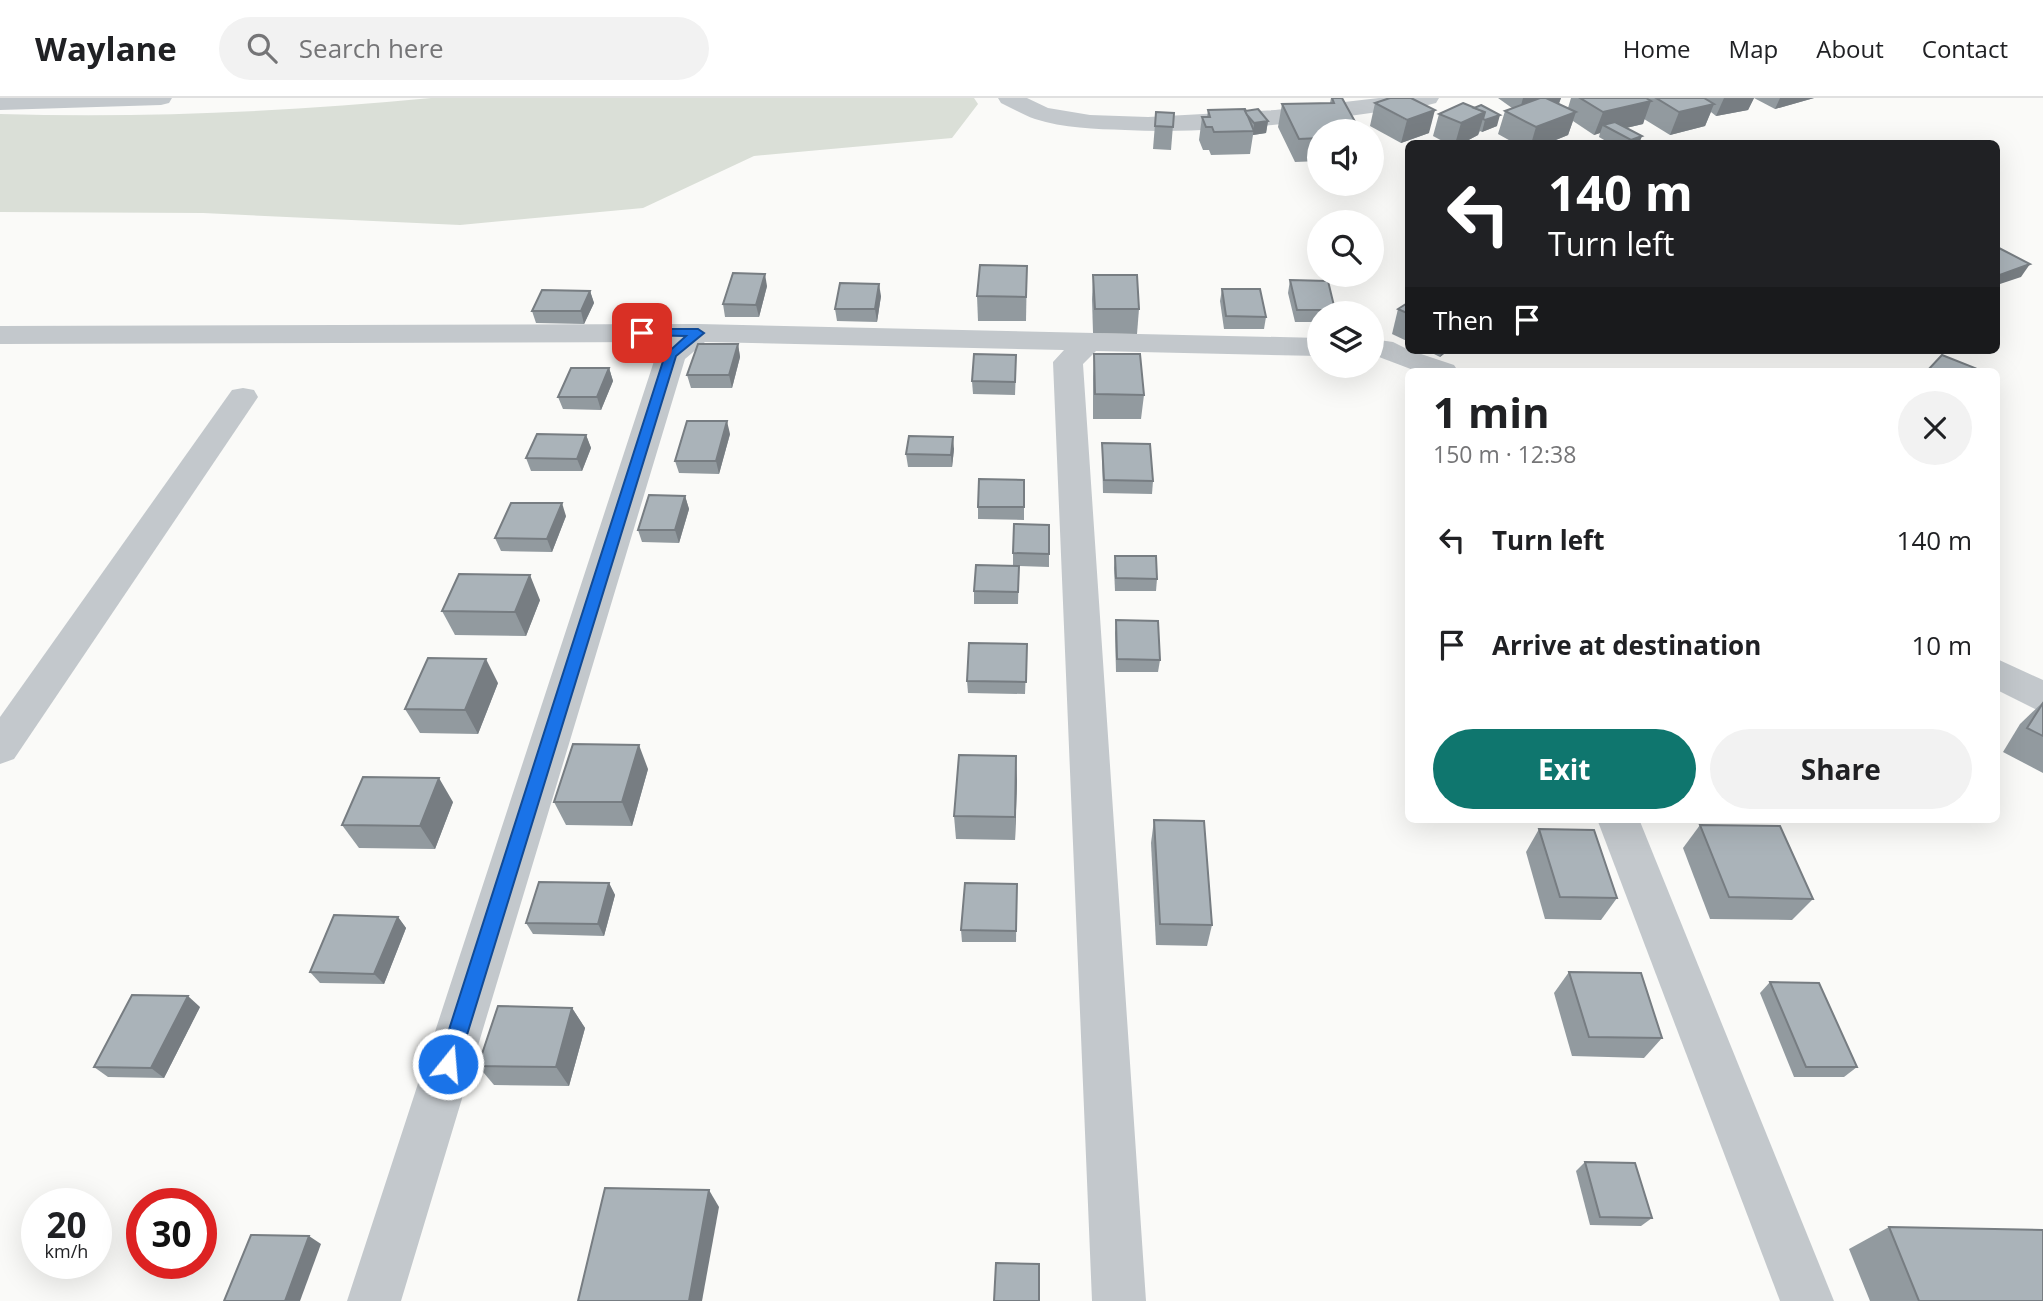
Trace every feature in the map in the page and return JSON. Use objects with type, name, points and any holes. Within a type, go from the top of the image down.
[{"type":"street","points":[[0,103],[161,98]]},
{"type":"street","points":[[1009,98],[1024,107],[1051,116],[1161,124],[1226,122],[1428,98]]},
{"type":"street","points":[[0,335],[698,333],[1307,347]]},
{"type":"street","points":[[374,1301],[671,355],[698,333]]},
{"type":"street","points":[[1089,342],[1068,362],[1119,1301]]},
{"type":"street","points":[[1384,348],[1435,368]]},
{"type":"street","points":[[0,748],[243,397]]},
{"type":"street","points":[[2000,675],[2043,698]]},
{"type":"street","points":[[1620,823],[1807,1301]]},
{"type":"shaded area","points":[[431,98],[974,98],[978,104],[952,138],[754,156],[643,208],[460,225],[203,213],[0,212],[0,114],[216,113]]},
{"type":"building","points":[[1332,98],[1342,98],[1354,119],[1307,119],[1307,139],[1299,139],[1282,104],[1334,103]]},
{"type":"building","points":[[1390,98],[1411,98],[1435,110],[1407,120],[1375,103]]},
{"type":"building","points":[[1546,98],[1576,112],[1536,127],[1505,111]]},
{"type":"building","points":[[1580,98],[1646,98],[1651,101],[1603,112]]},
{"type":"building","points":[[1656,98],[1704,98],[1714,104],[1679,112]]},
{"type":"building","points":[[1463,103],[1485,112],[1461,123],[1439,114]]},
{"type":"building","points":[[1481,105],[1500,115],[1483,119],[1485,112],[1474,108]]},
{"type":"building","points":[[1245,109],[1254,131],[1214,132],[1212,127],[1206,127],[1202,117],[1210,117],[1208,110]]},
{"type":"building","points":[[1258,109],[1268,121],[1254,123],[1245,111]]},
{"type":"building","points":[[1156,112],[1174,113],[1173,127],[1155,126]]},
{"type":"building","points":[[1615,122],[1642,136],[1631,140],[1603,125]]},
{"type":"building","points":[[2000,249],[2030,264],[2000,275]]},
{"type":"building","points":[[980,265],[1027,266],[1026,297],[977,296]]},
{"type":"building","points":[[733,273],[765,274],[756,305],[723,304]]},
{"type":"building","points":[[1093,275],[1137,275],[1139,309],[1095,309]]},
{"type":"building","points":[[1290,280],[1307,280],[1307,287],[1329,287],[1333,301],[1307,301],[1307,310],[1297,310]]},
{"type":"building","points":[[840,283],[879,284],[875,309],[835,309]]},
{"type":"building","points":[[1222,289],[1260,289],[1266,317],[1226,316]]},
{"type":"building","points":[[542,290],[590,291],[581,311],[532,311]]},
{"type":"building","points":[[698,344],[738,344],[729,375],[687,375]]},
{"type":"building","points":[[974,354],[1016,355],[1015,382],[972,381]]},
{"type":"building","points":[[1094,354],[1140,354],[1144,395],[1095,394]]},
{"type":"building","points":[[1942,355],[1975,368],[1930,368]]},
{"type":"building","points":[[571,368],[609,368],[597,397],[558,397]]},
{"type":"building","points":[[687,421],[727,421],[716,461],[675,461]]},
{"type":"building","points":[[537,434],[586,435],[577,459],[526,458]]},
{"type":"building","points":[[909,436],[953,437],[951,455],[906,454]]},
{"type":"building","points":[[1102,443],[1150,444],[1153,481],[1104,480]]},
{"type":"building","points":[[979,479],[1024,480],[1024,507],[978,507]]},
{"type":"building","points":[[649,495],[685,496],[675,530],[638,530]]},
{"type":"building","points":[[511,503],[562,503],[547,539],[495,538]]},
{"type":"building","points":[[1014,524],[1049,525],[1049,554],[1013,553]]},
{"type":"building","points":[[1115,556],[1156,556],[1157,579],[1116,578]]},
{"type":"building","points":[[976,565],[1019,566],[1018,592],[974,591]]},
{"type":"building","points":[[459,574],[530,575],[515,612],[442,611]]},
{"type":"building","points":[[1116,620],[1158,621],[1160,660],[1117,659]]},
{"type":"building","points":[[969,643],[1027,644],[1026,682],[967,681]]},
{"type":"building","points":[[428,658],[486,659],[465,710],[405,709]]},
{"type":"building","points":[[2043,703],[2043,736],[2027,728]]},
{"type":"building","points":[[573,744],[639,745],[622,802],[554,802]]},
{"type":"building","points":[[959,755],[1016,756],[1015,817],[954,816]]},
{"type":"building","points":[[363,777],[439,778],[420,826],[342,825]]},
{"type":"building","points":[[1154,820],[1204,821],[1212,925],[1160,924]]},
{"type":"building","points":[[1700,825],[1780,826],[1813,899],[1729,897]]},
{"type":"building","points":[[1539,829],[1594,830],[1617,898],[1560,897]]},
{"type":"building","points":[[539,882],[609,883],[598,924],[526,923]]},
{"type":"building","points":[[965,883],[1017,884],[1016,931],[961,930]]},
{"type":"building","points":[[334,915],[398,917],[374,974],[310,972]]},
{"type":"building","points":[[1569,972],[1641,973],[1662,1038],[1589,1037]]},
{"type":"building","points":[[1770,982],[1819,983],[1857,1067],[1806,1067]]},
{"type":"building","points":[[132,995],[188,996],[151,1068],[94,1067]]},
{"type":"building","points":[[498,1006],[572,1008],[556,1067],[478,1066]]},
{"type":"building","points":[[1585,1162],[1635,1163],[1652,1218],[1600,1217]]},
{"type":"building","points":[[605,1188],[709,1190],[689,1301],[578,1301]]},
{"type":"building","points":[[1889,1227],[2043,1230],[2043,1301],[1919,1301]]},
{"type":"building","points":[[251,1235],[309,1236],[285,1301],[224,1301]]},
{"type":"building","points":[[996,1263],[1039,1264],[1039,1301],[994,1301]]},
{"type":"route","points":[[448,1064],[671,355],[698,333],[642,333]]}]
